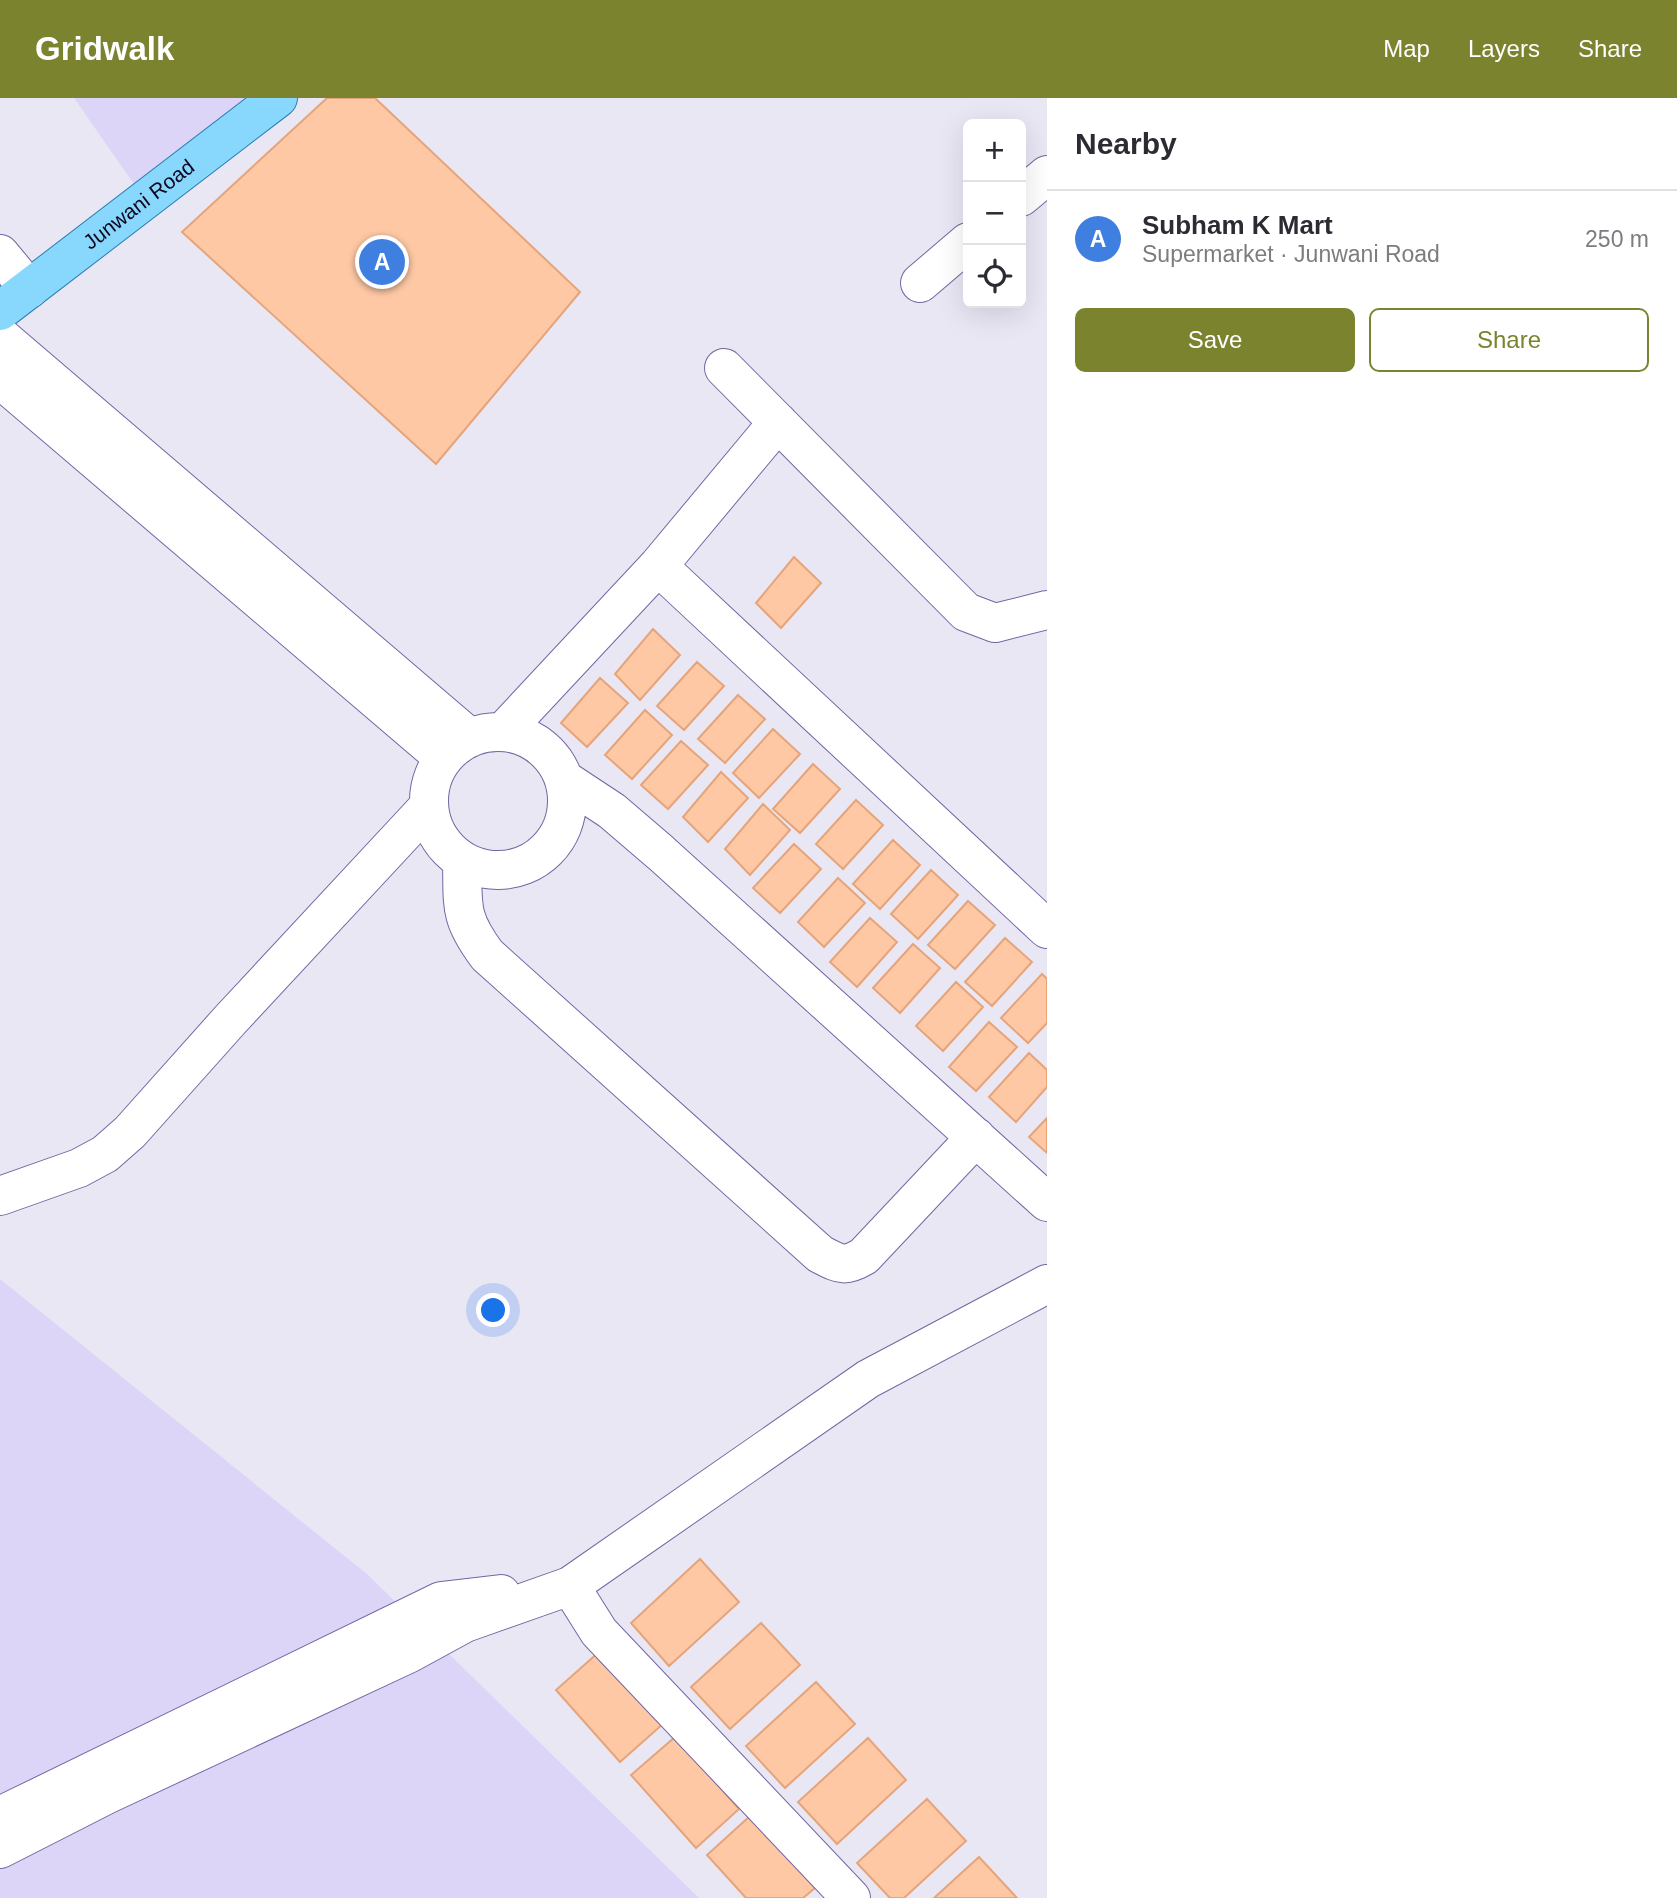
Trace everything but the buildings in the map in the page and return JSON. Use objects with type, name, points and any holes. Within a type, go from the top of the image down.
[{"type":"main road","name":"Junwani Road","points":[[14,300],[278,98]]},
{"type":"street","points":[[1026,193],[1047,175]]},
{"type":"street","points":[[920,283],[964,245]]},
{"type":"street","points":[[0,254],[14,300]]},
{"type":"street","points":[[0,336],[472,743]]},
{"type":"street","points":[[724,368],[966,612],[995,623],[1047,610]]},
{"type":"street","points":[[0,379],[472,743],[527,738],[548,752],[565,780],[568,797],[562,830],[553,844],[527,865],[494,871],[462,861],[449,851],[439,837],[429,806],[435,773],[472,743],[658,566],[778,422]]},
{"type":"street","points":[[658,566],[1047,929]]},
{"type":"street","points":[[565,780],[612,811],[661,853],[1047,1202]]},
{"type":"street","points":[[0,1196],[79,1168],[105,1154],[130,1132],[239,1010],[429,806]]},
{"type":"street","points":[[462,861],[463,912],[471,933],[488,955],[820,1254],[841,1264],[850,1264],[864,1256],[976,1137]]},
{"type":"street","points":[[0,1849],[106,1795],[408,1654],[465,1623],[570,1586],[869,1379],[1047,1284]]},
{"type":"street","points":[[570,1586],[599,1632],[851,1898]]},
{"type":"street","points":[[0,1816],[441,1601],[570,1586]]},
{"type":"shaded area","points":[[74,98],[278,98],[145,200]]},
{"type":"shaded area","points":[[0,1279],[367,1574],[699,1898],[0,1898]]},
{"type":"place","name":"Subham K Mart","points":[[382,262]]}]
